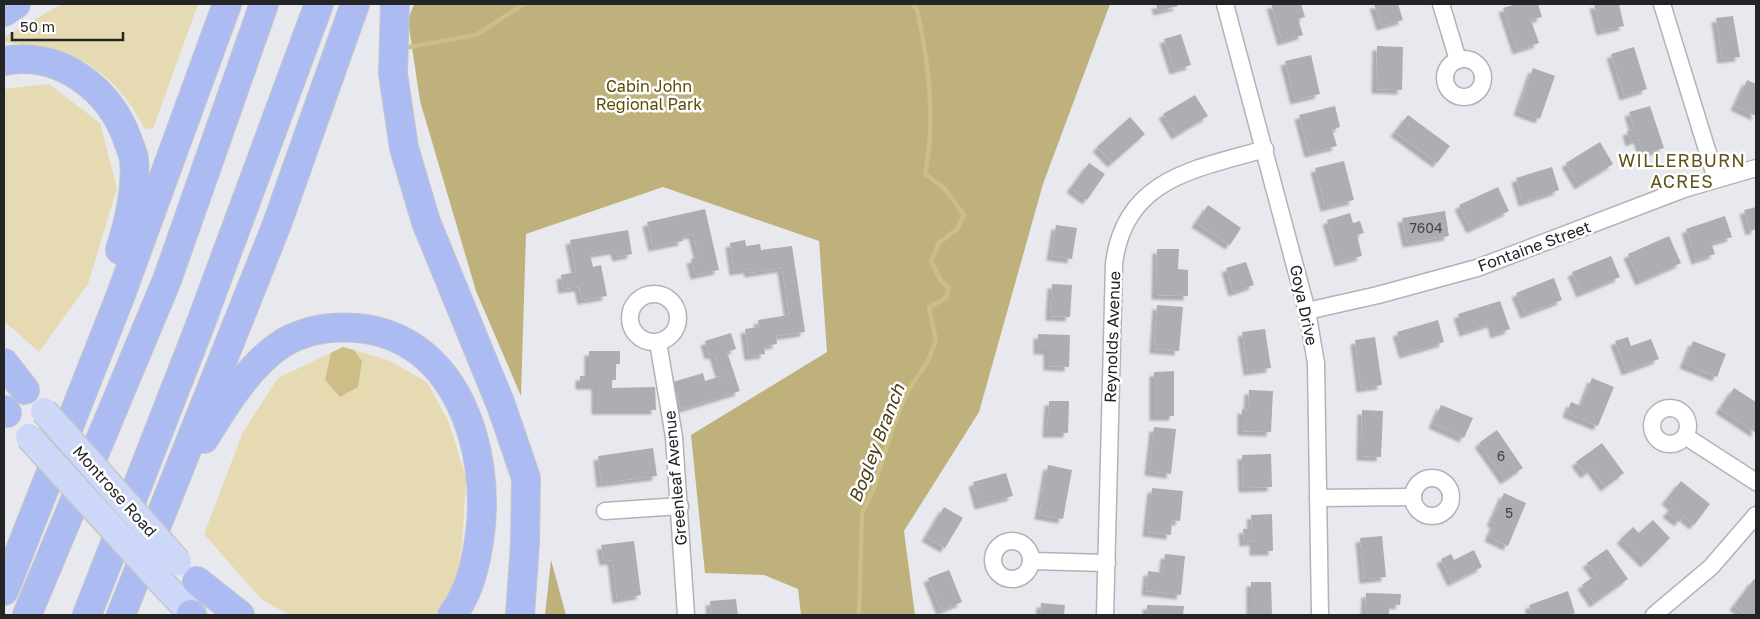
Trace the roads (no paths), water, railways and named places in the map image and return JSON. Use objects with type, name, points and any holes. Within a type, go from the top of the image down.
[{"type":"highway","points":[[4,12],[16,4]]},
{"type":"highway","points":[[4,591],[120,297],[227,4]]},
{"type":"highway","points":[[27,615],[167,280],[264,4]]},
{"type":"highway","points":[[87,615],[199,328],[319,4]]},
{"type":"highway","points":[[120,615],[277,224],[356,4]]},
{"type":"highway","points":[[395,4],[393,74],[404,148],[426,222],[501,405],[526,478],[525,543],[520,615]]},
{"type":"highway","points":[[4,61],[30,60],[54,64],[75,73],[93,86],[111,105],[124,129],[134,158],[129,224],[83,390]]},
{"type":"highway","points":[[166,503],[217,418],[238,389],[260,362],[284,343],[311,330],[339,326],[367,329],[393,335],[422,354],[446,378],[462,406],[475,444],[482,485],[482,519],[476,564],[461,604],[452,615]]},
{"type":"highway","points":[[4,364],[25,390]]},
{"type":"highway","points":[[4,555],[14,531],[44,488]]},
{"type":"highway","points":[[197,581],[240,615]]},
{"type":"main road","name":"Montrose Road","points":[[25,390],[227,615]]},
{"type":"main road","name":"Montrose Road","points":[[5,411],[192,615]]},
{"type":"street","name":"Goya Drive","points":[[1225,4],[1307,311],[1316,364],[1320,615]]},
{"type":"street","points":[[1441,4],[1458,60]]},
{"type":"street","points":[[1662,4],[1716,179]]},
{"type":"street","name":"Reynolds Avenue","points":[[1105,615],[1114,264],[1121,234],[1139,203],[1169,179],[1265,149]]},
{"type":"street","name":"Fontaine Street","points":[[1307,311],[1378,295],[1477,268],[1684,189],[1756,168]]},
{"type":"street","name":"Greenleaf Avenue","points":[[658,342],[674,437],[686,615]]},
{"type":"street","points":[[1685,436],[1756,482]]},
{"type":"street","points":[[1318,498],[1412,497]]},
{"type":"street","points":[[605,511],[680,506]]},
{"type":"street","points":[[1654,615],[1711,568],[1756,515]]},
{"type":"street","points":[[1031,561],[1106,563]]},
{"type":"waterway","points":[[403,48],[476,35],[524,4]]},
{"type":"waterway","name":"Bogley Branch","points":[[859,615],[862,513],[873,490],[893,427],[907,392],[928,361],[936,340],[929,307],[946,298],[949,288],[941,281],[931,261],[939,243],[957,229],[964,215],[944,188],[925,174],[930,133],[930,92],[925,50],[917,10],[912,4]]},
{"type":"district","name":"WILLERBURN ACRES","points":[[1682,170]]},
{"type":"park label","name":"Cabin John Regional Park","points":[[649,95]]}]
